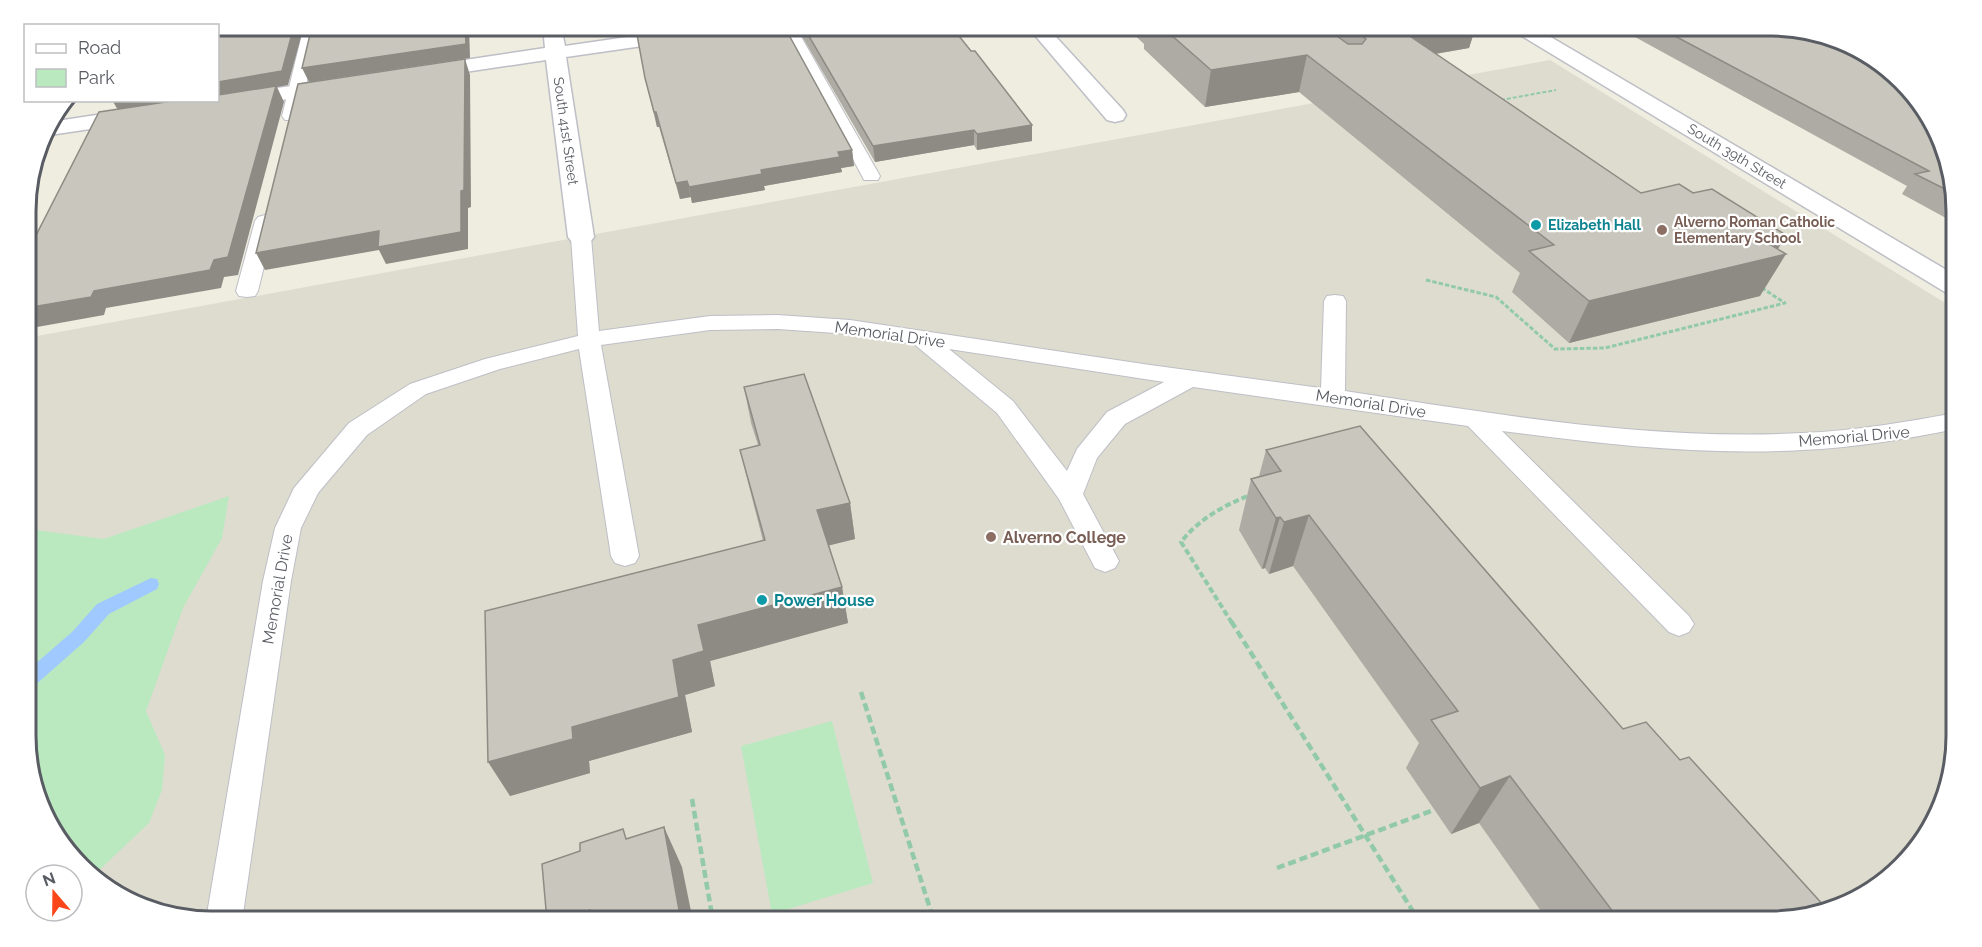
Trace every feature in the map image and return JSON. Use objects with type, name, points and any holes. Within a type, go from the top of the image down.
[{"type":"street","name":"South 41st Street","points":[[553,36],[581,237]]},
{"type":"street","points":[[400,76],[672,36]]},
{"type":"street","points":[[1045,36],[1115,115]]},
{"type":"street","name":"South 39th Street","points":[[1536,36],[1946,281]]},
{"type":"street","points":[[216,104],[366,81]]},
{"type":"street","points":[[57,128],[159,112]]},
{"type":"lane","points":[[287,132],[309,36]]},
{"type":"lane","points":[[794,36],[871,176]]},
{"type":"lane","points":[[247,291],[270,200]]},
{"type":"lane","points":[[581,237],[590,340],[625,556]]},
{"type":"lane","points":[[1333,397],[1335,301]]},
{"type":"lane","name":"Memorial Drive","points":[[226,911],[277,581],[288,528],[307,488],[358,429],[418,389],[493,364],[590,340],[710,323],[778,322],[850,327],[1477,420],[1650,439],[1758,444],[1855,440],[1946,423]]},
{"type":"lane","points":[[921,338],[1005,407],[1070,494],[1105,561]]},
{"type":"lane","points":[[1070,494],[1086,455],[1116,418],[1191,378]]},
{"type":"lane","points":[[1477,420],[1679,624]]},
{"type":"path","points":[[1500,101],[1557,90]]},
{"type":"path","points":[[1426,280],[1496,297],[1555,349],[1605,348],[1785,303],[1758,285]]},
{"type":"path","points":[[1259,501],[1254,494],[1232,501],[1187,533],[1181,542],[1413,911]]},
{"type":"path","points":[[861,692],[931,911]]},
{"type":"path","points":[[692,799],[711,911]]},
{"type":"path","points":[[1277,868],[1434,810]]},
{"type":"shaded area","name":"Alverno College","points":[[1550,60],[1946,303],[1946,736],[1943,770],[1933,803],[1923,824],[1895,860],[1878,875],[1848,893],[1805,908],[1782,911],[200,911],[177,908],[144,898],[123,888],[87,860],[59,824],[49,803],[37,759],[36,336]]},
{"type":"green space","points":[[229,496],[222,538],[183,608],[146,711],[165,755],[162,790],[149,823],[99,870],[72,843],[59,824],[49,803],[37,759],[36,530],[104,539]]},
{"type":"green space","points":[[832,721],[873,883],[782,911],[771,911],[741,746]]},
{"type":"building","points":[[219,36],[291,36],[282,71],[219,82]]},
{"type":"building","points":[[310,36],[466,36],[466,44],[302,68]]},
{"type":"building","points":[[637,36],[789,36],[852,150],[838,152],[840,157],[761,170],[762,174],[689,187],[687,181],[676,183],[645,78]]},
{"type":"building","points":[[809,36],[959,36],[971,51],[975,51],[1032,125],[977,134],[974,130],[873,146]]},
{"type":"building","points":[[1172,36],[1337,36],[1348,44],[1362,44],[1366,39],[1362,36],[1410,36],[1641,193],[1679,184],[1693,193],[1712,189],[1786,235],[1764,241],[1786,254],[1589,301],[1529,251],[1554,245],[1307,55],[1211,70]]},
{"type":"building","points":[[1675,36],[1794,37],[1838,49],[1858,59],[1878,72],[1910,104],[1933,144],[1945,189],[1915,174],[1929,171]]},
{"type":"building","points":[[465,59],[464,190],[461,191],[461,232],[378,247],[379,231],[256,253],[298,84]]},
{"type":"building","points":[[276,86],[228,257],[214,260],[210,270],[94,291],[91,297],[36,306],[36,235],[99,112],[166,102],[219,102],[219,95]]},
{"type":"building","name":"Power House","points":[[804,374],[850,503],[817,510],[842,587],[698,625],[704,651],[673,660],[679,697],[572,727],[573,739],[488,762],[485,611],[765,540],[740,450],[760,445],[744,387]]},
{"type":"building","points":[[1360,426],[1623,729],[1646,722],[1680,760],[1689,757],[1822,903],[1782,911],[1612,911],[1510,776],[1480,788],[1431,720],[1458,711],[1309,515],[1284,522],[1280,517],[1276,518],[1251,479],[1281,471],[1266,450]]},
{"type":"building","points":[[664,827],[679,911],[546,911],[542,864],[580,851],[580,843],[623,829],[626,839]]},
{"type":"waterway","points":[[36,674],[78,637],[103,609],[151,584]]},
{"type":"place","name":"Elizabeth Hall","points":[[1536,225]]},
{"type":"place","name":"Alverno Roman Catholic Elementary School","points":[[1662,230]]},
{"type":"place","name":"Alverno College","points":[[991,537]]},
{"type":"place","name":"Power House","points":[[762,600]]}]
